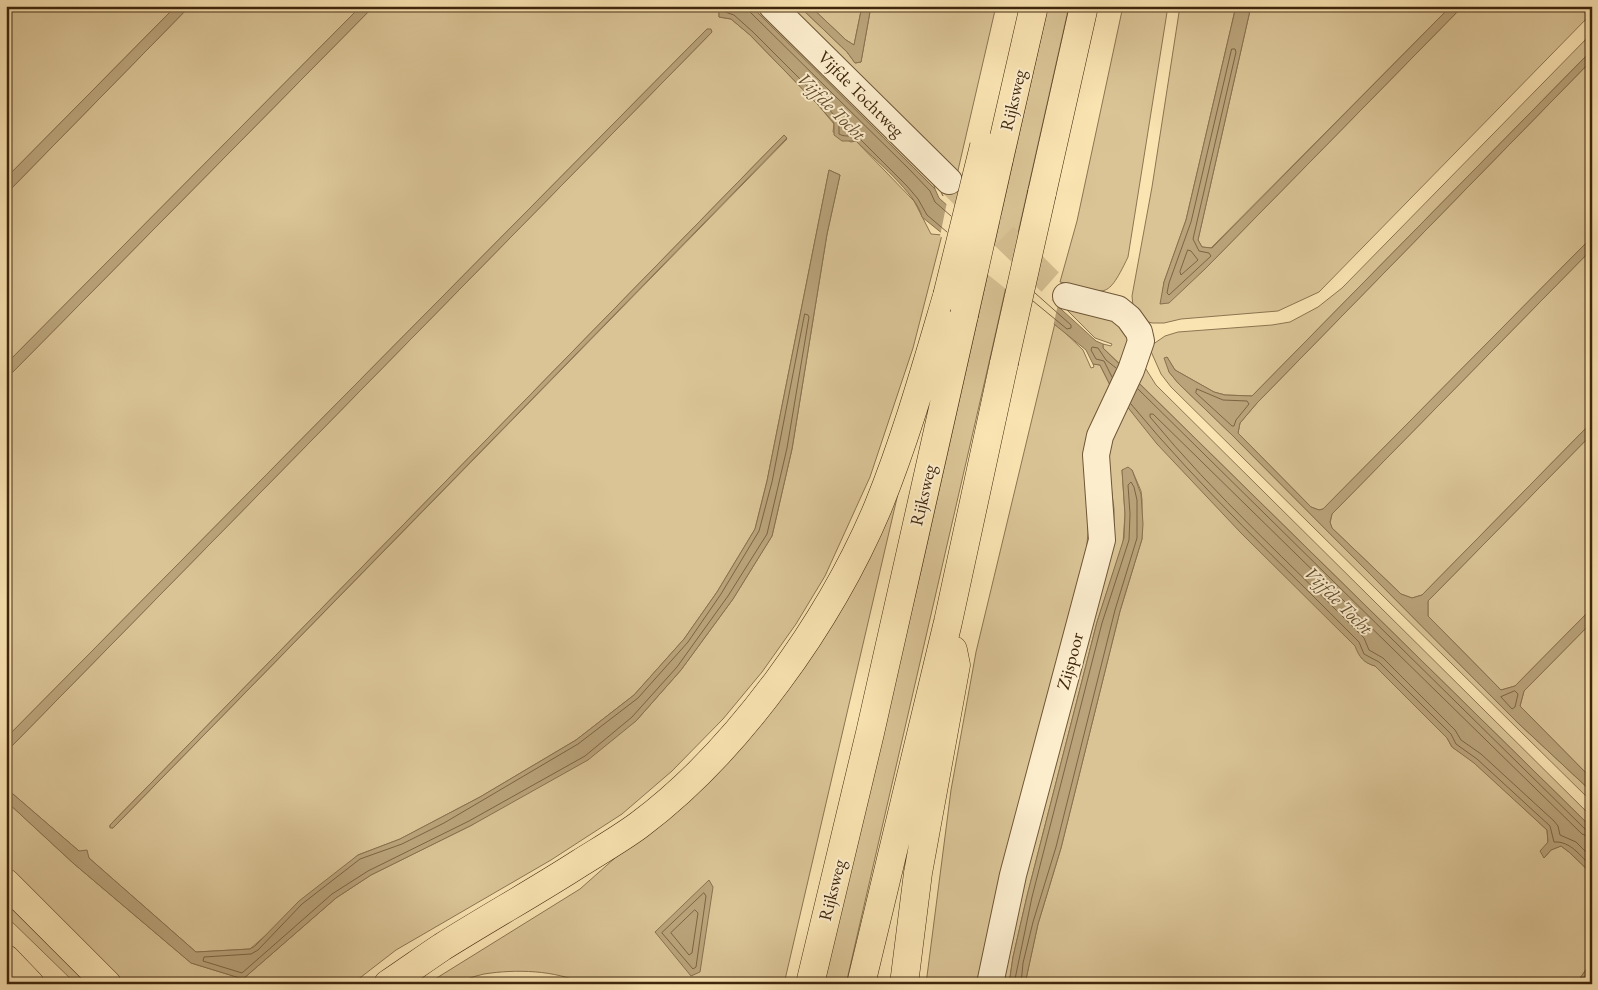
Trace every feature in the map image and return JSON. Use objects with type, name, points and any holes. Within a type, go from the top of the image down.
[{"type":"main road","name":"Rijksweg","points":[[810,984],[870,733],[955,305],[992,152],[1013,98],[1034,6]]},
{"type":"main road","points":[[861,984],[948,622],[1084,6]]},
{"type":"main road","points":[[388,984],[441,948],[522,900],[638,826],[682,790],[741,728],[794,658],[846,575],[877,508],[955,305]]},
{"type":"main road","points":[[904,984],[918,873],[956,665],[948,622]]},
{"type":"main road","points":[[6,883],[107,984]]},
{"type":"main road","points":[[6,959],[30,984]]},
{"type":"street","name":"Vijfde Tochtweg","points":[[772,6],[949,181]]},
{"type":"street","name":"Zijspoor","points":[[990,984],[1013,875],[1102,540],[1096,454],[1100,436],[1131,370],[1141,341],[1138,332],[1129,318],[1118,309],[1066,296]]},
{"type":"shaded area","points":[[15,6],[176,6],[6,178],[6,15]]},
{"type":"shaded area","points":[[190,6],[361,6],[6,364],[6,194]]},
{"type":"shaded area","points":[[374,6],[717,6],[719,17],[731,19],[750,35],[819,106],[834,124],[833,132],[851,142],[856,141],[914,201],[931,234],[942,235],[913,348],[870,477],[825,576],[796,624],[762,672],[723,719],[672,771],[622,814],[551,860],[396,950],[352,984],[126,984],[6,867],[6,801],[73,863],[191,963],[243,979],[336,898],[371,875],[472,825],[636,721],[681,670],[733,599],[772,536],[792,449],[827,234],[840,175],[829,170],[767,481],[755,529],[717,592],[684,639],[634,695],[576,740],[480,797],[400,839],[358,855],[250,949],[196,952],[87,855],[79,851],[6,788],[6,752],[712,32],[707,29],[6,738],[6,379]],"holes":[[[784,135],[787,139],[113,828],[110,827]]]},
{"type":"shaded area","points":[[751,6],[768,6],[934,174],[943,196],[935,180],[933,181],[935,189]]},
{"type":"shaded area","points":[[780,6],[799,6],[847,52],[855,63],[861,62],[871,6],[996,6],[956,179]]},
{"type":"shaded area","points":[[810,6],[862,6],[854,45],[846,40]]},
{"type":"shaded area","points":[[1048,6],[1069,6],[988,367],[846,984],[823,984],[921,571]]},
{"type":"shaded area","points":[[1123,6],[1168,6],[1128,257],[1114,282],[1102,291],[1095,291],[1060,282],[1077,221]]},
{"type":"shaded area","points":[[1180,6],[1236,6],[1186,220],[1164,282],[1161,304],[1205,269],[1463,6],[1592,6],[1592,13],[1319,292],[1278,311],[1152,323],[1142,320],[1133,306],[1132,296],[1152,187]]},
{"type":"shaded area","points":[[1251,6],[1451,6],[1211,248],[1202,247],[1198,240]]},
{"type":"shaded area","points":[[1592,33],[1592,50],[1252,396],[1225,395],[1214,392],[1175,370],[1167,357],[1169,372],[1178,383],[1517,722],[1592,792],[1592,802],[1171,387],[1161,374],[1149,347],[1165,336],[1178,332],[1290,322],[1318,307],[1342,288]]},
{"type":"shaded area","points":[[1592,60],[1592,237],[1323,509],[1319,510],[1311,507],[1238,433],[1240,423],[1257,403]]},
{"type":"shaded area","points":[[1592,249],[1592,422],[1422,595],[1412,598],[1401,594],[1332,528],[1330,523],[1332,514]]},
{"type":"shaded area","points":[[1063,306],[1112,316],[1129,340],[1122,366],[1103,348],[1103,344],[1111,346],[1112,344],[1095,338]]},
{"type":"shaded area","points":[[1055,323],[1083,350],[1091,368],[1094,367],[1093,364],[1100,365],[1110,385],[1087,499],[1088,533],[1086,554],[981,984],[926,984],[951,790],[976,652]]},
{"type":"shaded area","points":[[1144,366],[1156,385],[1592,817],[1592,828],[1137,381]]},
{"type":"shaded area","points":[[1126,405],[1180,468],[1356,646],[1362,659],[1375,666],[1447,738],[1452,747],[1474,762],[1547,830],[1548,842],[1545,857],[1551,850],[1561,846],[1592,874],[1592,961],[1576,984],[1025,984],[1038,924],[1061,848],[1120,611],[1142,539],[1141,491],[1132,470],[1122,470],[1125,514],[1123,543],[1097,622],[1027,896],[1009,984],[998,984],[1114,537],[1114,509],[1106,448]]},
{"type":"shaded area","points":[[1592,434],[1592,608],[1515,686],[1501,690],[1428,616],[1428,601]]},
{"type":"shaded area","points":[[900,485],[784,984],[584,984],[573,979],[548,973],[509,971],[484,974],[451,984],[427,984],[580,889],[720,763]]},
{"type":"shaded area","points":[[1592,622],[1592,779],[1520,706],[1524,691]]},
{"type":"shaded area","points":[[6,902],[90,984],[76,984],[6,916]]},
{"type":"water","points":[[176,6],[190,6],[6,194],[6,178]]},
{"type":"water","points":[[361,6],[374,6],[6,379],[6,364]]},
{"type":"water","name":"Vijfde Tocht","points":[[717,6],[751,6],[935,189],[939,198],[1096,341],[1103,344],[1103,348],[1592,828],[1592,874],[1561,846],[1551,850],[1544,858],[1540,851],[1548,842],[1547,830],[1474,763],[1452,747],[1447,738],[1375,666],[1362,659],[1355,646],[1241,533],[1157,444],[1110,385],[1100,365],[1093,364],[1086,350],[922,217],[912,198],[903,187],[856,141],[842,141],[834,135],[834,123],[819,106],[750,35],[731,19],[719,17]]},
{"type":"water","points":[[799,6],[810,6],[846,40],[854,45],[862,6],[871,6],[861,62],[855,63],[847,52]]},
{"type":"water","points":[[1236,6],[1251,6],[1198,240],[1202,247],[1212,248],[1451,6],[1463,6],[1205,269],[1169,303],[1160,304],[1164,282],[1186,220]]},
{"type":"water","points":[[707,29],[711,29],[712,32],[6,752],[6,738]]},
{"type":"water","points":[[1592,50],[1592,60],[1257,403],[1240,423],[1238,433],[1311,507],[1319,510],[1323,509],[1592,237],[1592,249],[1332,514],[1330,522],[1332,528],[1401,594],[1412,598],[1422,595],[1592,422],[1592,434],[1428,601],[1428,616],[1501,690],[1515,686],[1592,608],[1592,622],[1524,691],[1520,706],[1592,779],[1592,792],[1517,722],[1178,383],[1169,372],[1164,358],[1167,357],[1175,370],[1214,392],[1225,395],[1252,396]]},
{"type":"water","points":[[784,135],[787,138],[113,828],[110,828],[110,825]]},
{"type":"water","points":[[829,170],[840,175],[827,234],[792,449],[772,536],[733,599],[681,670],[636,721],[588,760],[472,825],[371,875],[336,898],[243,979],[191,963],[73,863],[6,801],[6,788],[79,851],[87,850],[89,858],[196,952],[250,949],[299,901],[358,855],[400,839],[480,797],[576,740],[634,695],[684,639],[717,592],[755,529],[767,481]]},
{"type":"water","points":[[1128,467],[1132,470],[1141,494],[1142,539],[1120,611],[1061,848],[1038,924],[1025,984],[1009,984],[1027,896],[1097,622],[1124,538],[1125,514],[1122,470]]},
{"type":"water","points":[[709,880],[713,887],[700,972],[691,976],[655,932]]},
{"type":"water","points":[[1592,961],[1592,984],[1576,984]]},
{"type":"pier","points":[[947,202],[1058,304],[1053,327],[940,236]]},
{"type":"tunnel","points":[[949,181],[1066,296]]}]
